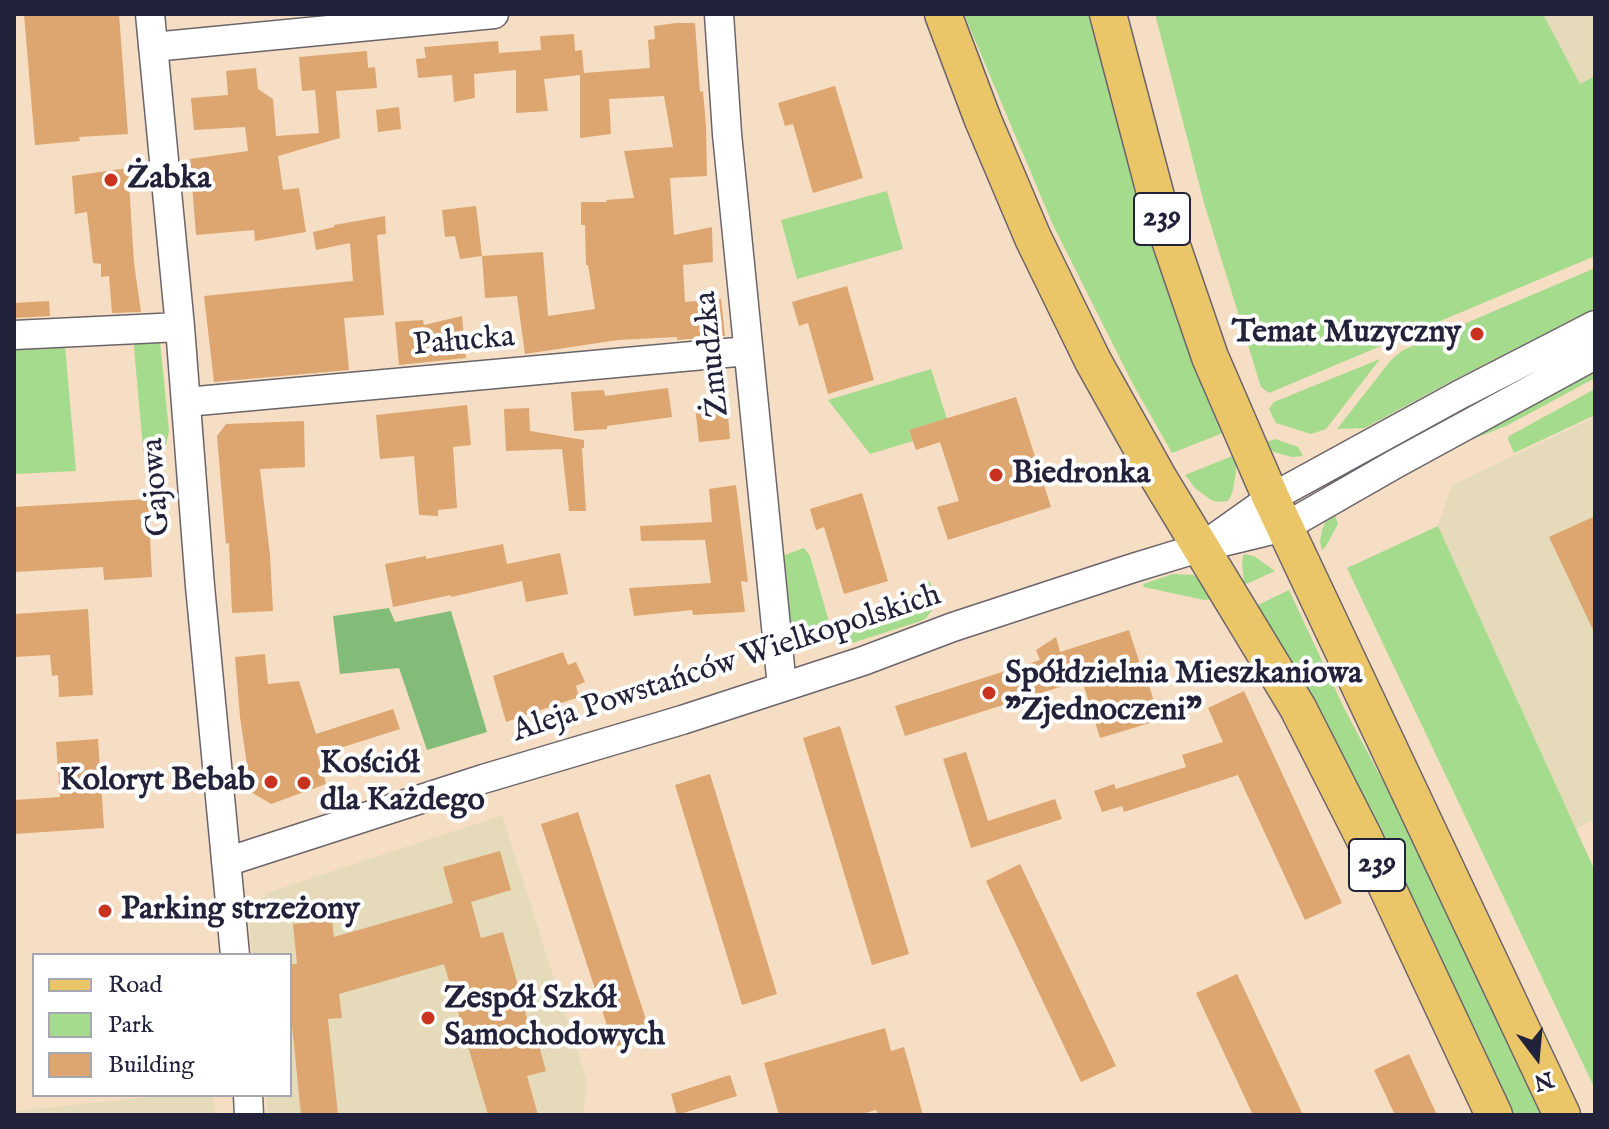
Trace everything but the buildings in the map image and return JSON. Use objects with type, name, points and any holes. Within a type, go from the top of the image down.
[{"type":"main road","name":"239","points":[[943,14],[983,120],[1033,238],[1093,361],[1158,477],[1298,708],[1336,780],[1494,1115]]},
{"type":"main road","name":"239","points":[[1108,14],[1159,208],[1210,357],[1278,512],[1562,1115]]},
{"type":"street","name":"Gajowa","points":[[150,14],[235,953]]},
{"type":"street","points":[[153,47],[494,14]]},
{"type":"street","name":"Żmudzka","points":[[719,14],[727,134],[782,687]]},
{"type":"street","name":"Aleja Powstańców Wielkopolskich","points":[[1278,512],[1459,395],[1595,325]]},
{"type":"street","points":[[14,335],[180,327]]},
{"type":"street","name":"Pałucka","points":[[186,402],[748,351]]},
{"type":"street","name":"Aleja Powstańców Wielkopolskich","points":[[226,862],[439,793],[682,720],[863,661],[953,627],[1202,547],[1395,464],[1595,355]]},
{"type":"shaded area","points":[[1543,14],[1595,14],[1595,76],[1580,85]]},
{"type":"shaded area","points":[[1595,417],[1595,819],[1576,829],[1438,526],[1452,485]]},
{"type":"shaded area","name":"Zespół Szkół Samochodowych","points":[[502,815],[587,1082],[583,1115],[268,1115],[266,1097],[292,1097],[292,953],[252,953],[248,915],[267,893]]},
{"type":"shaded area","points":[[150,1097],[213,1097],[215,1115],[14,1115],[14,1111]]},
{"type":"green space","points":[[964,14],[1090,14],[1157,258],[1228,431],[1172,453],[1134,386],[1053,225]]},
{"type":"green space","points":[[1155,14],[1543,14],[1580,84],[1595,76],[1595,256],[1269,393],[1261,387],[1204,203]]},
{"type":"green space","points":[[887,191],[903,249],[797,279],[781,220]]},
{"type":"green space","points":[[1595,268],[1595,308],[1365,428],[1337,429],[1391,360],[1403,350]]},
{"type":"green space","points":[[133,337],[160,341],[169,431],[161,452],[144,459]]},
{"type":"green space","points":[[65,346],[76,471],[14,474],[14,350]]},
{"type":"green space","points":[[1380,359],[1326,429],[1311,434],[1276,423],[1269,409],[1274,402]]},
{"type":"green space","points":[[931,369],[947,419],[909,431],[913,441],[870,454],[828,400]]},
{"type":"green space","points":[[1595,369],[1595,378],[1508,425],[1471,440],[1490,427]]},
{"type":"green space","points":[[1595,389],[1595,415],[1514,453],[1509,436]]},
{"type":"green space","points":[[1275,439],[1298,447],[1303,456],[1292,457],[1274,452],[1264,443]]},
{"type":"green space","points":[[1235,455],[1233,490],[1227,501],[1210,499],[1196,489],[1185,475]]},
{"type":"green space","points":[[1334,512],[1338,524],[1322,550],[1322,530]]},
{"type":"green space","points":[[1438,526],[1595,871],[1595,1089],[1347,568]]},
{"type":"green space","points":[[804,548],[810,556],[830,625],[795,638],[794,635],[790,636],[782,556]]},
{"type":"green space","points":[[1244,554],[1254,556],[1275,571],[1244,585]]},
{"type":"green space","points":[[1173,574],[1193,575],[1203,582],[1213,599],[1204,600],[1144,587],[1143,584]]},
{"type":"green space","points":[[930,581],[935,600],[926,618],[849,644],[848,633]]},
{"type":"green space","points":[[1289,590],[1344,708],[1380,776],[1412,827],[1548,1115],[1510,1115],[1254,607]]},
{"type":"green space","points":[[389,608],[395,622],[451,611],[487,732],[427,750],[399,668],[340,674],[333,616]]},
{"type":"place","name":"Żabka","points":[[111,180]]},
{"type":"place","name":"Temat Muzyczny","points":[[1477,334]]},
{"type":"place","name":"Biedronka","points":[[996,475]]},
{"type":"place","name":"Spółdzielnia Mieszkaniowa \"Zjednoczeni\"","points":[[989,693]]},
{"type":"place","name":"Koloryt Bebab","points":[[271,782]]},
{"type":"place","name":"Kościół dla Każdego","points":[[304,783]]},
{"type":"place","name":"Parking strzeżony","points":[[105,911]]},
{"type":"place","name":"Zespół Szkół Samochodowych","points":[[428,1018]]}]
